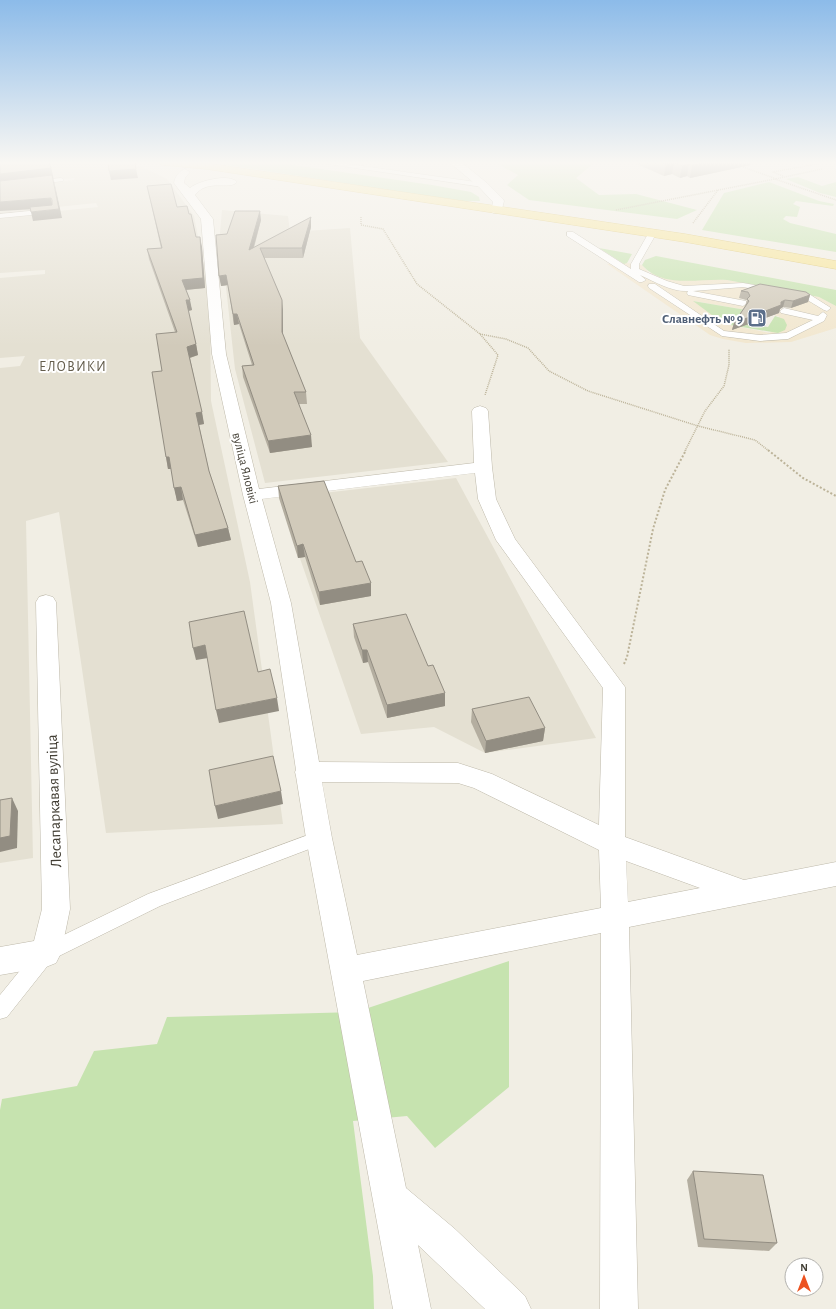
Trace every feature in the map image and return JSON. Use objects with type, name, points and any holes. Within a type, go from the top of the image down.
[{"type":"main road","points":[[578,223],[836,265]]},
{"type":"main road","points":[[555,232],[600,238]]},
{"type":"main road","points":[[630,243],[660,248]]},
{"type":"street","name":"вуліца Яловікі","points":[[207,223],[219,354],[252,495],[281,602],[307,772],[319,838],[412,1309]]},
{"type":"street","points":[[480,412],[483,467],[487,499],[506,540],[614,687],[612,844],[615,917],[619,1309]]},
{"type":"street","points":[[252,495],[483,467]]},
{"type":"street","name":"Лесапаркавая вуліца","points":[[46,602],[50,691],[51,796],[56,909],[46,953]]},
{"type":"street","points":[[307,772],[458,773],[483,781],[612,844],[744,892]]},
{"type":"street","points":[[346,971],[836,874]]},
{"type":"street","points":[[0,961],[46,953]]},
{"type":"street","points":[[389,1198],[442,1242],[512,1309]]},
{"type":"lane","points":[[570,234],[722,333],[760,338],[788,336],[821,319],[827,308]]},
{"type":"lane","points":[[652,234],[635,264],[635,270],[664,283],[683,289],[743,285],[806,296],[827,308]]},
{"type":"lane","points":[[652,286],[691,294],[727,292],[745,299]]},
{"type":"lane","points":[[790,302],[827,308]]},
{"type":"lane","points":[[784,311],[821,319]]},
{"type":"lane","points":[[0,1010],[46,953],[154,900],[319,838]]},
{"type":"path","points":[[361,223],[361,225],[384,229],[417,284],[480,334],[498,356],[480,412]]},
{"type":"path","points":[[480,334],[506,339],[528,348],[549,371],[588,391],[698,426],[755,440],[803,478],[836,496]]},
{"type":"path","points":[[614,687],[627,657],[640,599],[652,529],[665,490],[705,411],[724,386],[729,365],[729,340],[732,334]]},
{"type":"shaded area","points":[[0,223],[195,223],[207,282],[210,315],[211,401],[250,582],[283,824],[106,833],[59,512],[26,521],[33,858],[0,863],[0,368],[20,366],[25,356],[0,358],[0,278],[45,274],[45,270],[0,273]]},
{"type":"shaded area","points":[[221,223],[289,223],[290,232],[350,228],[360,338],[448,462],[265,483],[235,369],[220,233]]},
{"type":"shaded area","points":[[619,262],[642,265],[649,273],[727,280],[819,297],[836,306],[836,328],[791,342],[746,343],[723,339],[710,335],[607,264]],"holes":[[[739,298],[794,307],[776,314],[775,316],[779,316],[770,333],[724,324],[694,301],[746,310],[747,308]]]},
{"type":"shaded area","points":[[456,478],[596,738],[485,753],[434,727],[361,734],[279,498]]},
{"type":"green space","points":[[706,223],[790,223],[836,234],[836,252],[702,230]]},
{"type":"green space","points":[[599,248],[632,254],[627,263],[624,264]]},
{"type":"green space","points":[[656,256],[836,290],[836,306],[819,297],[727,280],[682,281],[660,277],[642,265],[645,260]]},
{"type":"green space","points":[[693,301],[746,310],[739,322],[768,327],[775,316],[784,319],[787,325],[785,330],[778,333],[724,324]]},
{"type":"green space","points":[[509,961],[509,1087],[435,1148],[407,1116],[353,1121],[373,1276],[374,1309],[0,1309],[0,1110],[2,1099],[77,1086],[94,1051],[157,1044],[167,1017],[356,1012]]},
{"type":"building","points":[[156,223],[193,223],[196,237],[200,237],[203,278],[182,280],[190,300],[186,300],[196,344],[187,347],[202,412],[196,413],[209,471],[228,528],[195,535],[181,487],[174,488],[169,457],[166,457],[152,372],[162,371],[156,334],[177,332],[147,249],[162,248]]},
{"type":"building","points":[[231,223],[257,223],[249,250],[300,223],[309,223],[302,248],[260,248],[282,300],[282,332],[306,392],[294,392],[311,435],[268,441],[242,366],[254,365],[237,314],[233,314],[226,275],[219,276],[216,235],[227,234]]},
{"type":"building","points":[[760,284],[806,292],[810,295],[793,301],[785,300],[781,302],[781,305],[734,323],[749,301],[747,299],[750,296],[748,292],[741,291]]},
{"type":"building","points":[[324,481],[356,562],[362,561],[371,583],[319,592],[303,544],[297,546],[278,486]]},
{"type":"building","points":[[244,611],[258,672],[270,669],[277,698],[216,710],[205,645],[193,648],[189,622]]},
{"type":"building","points":[[406,614],[428,666],[433,665],[445,693],[387,705],[367,650],[362,650],[353,624]]},
{"type":"building","points":[[529,697],[545,728],[486,741],[472,709]]},
{"type":"building","points":[[273,756],[281,791],[215,806],[209,770]]},
{"type":"building","points":[[12,798],[10,836],[0,838],[0,800]]},
{"type":"building","points":[[693,1171],[763,1175],[777,1243],[704,1239]]},
{"type":"place","name":"Славнефть № 9","points":[[757,318]]},
{"type":"district","name":"ЕЛОВИКИ","points":[[73,366]]}]
